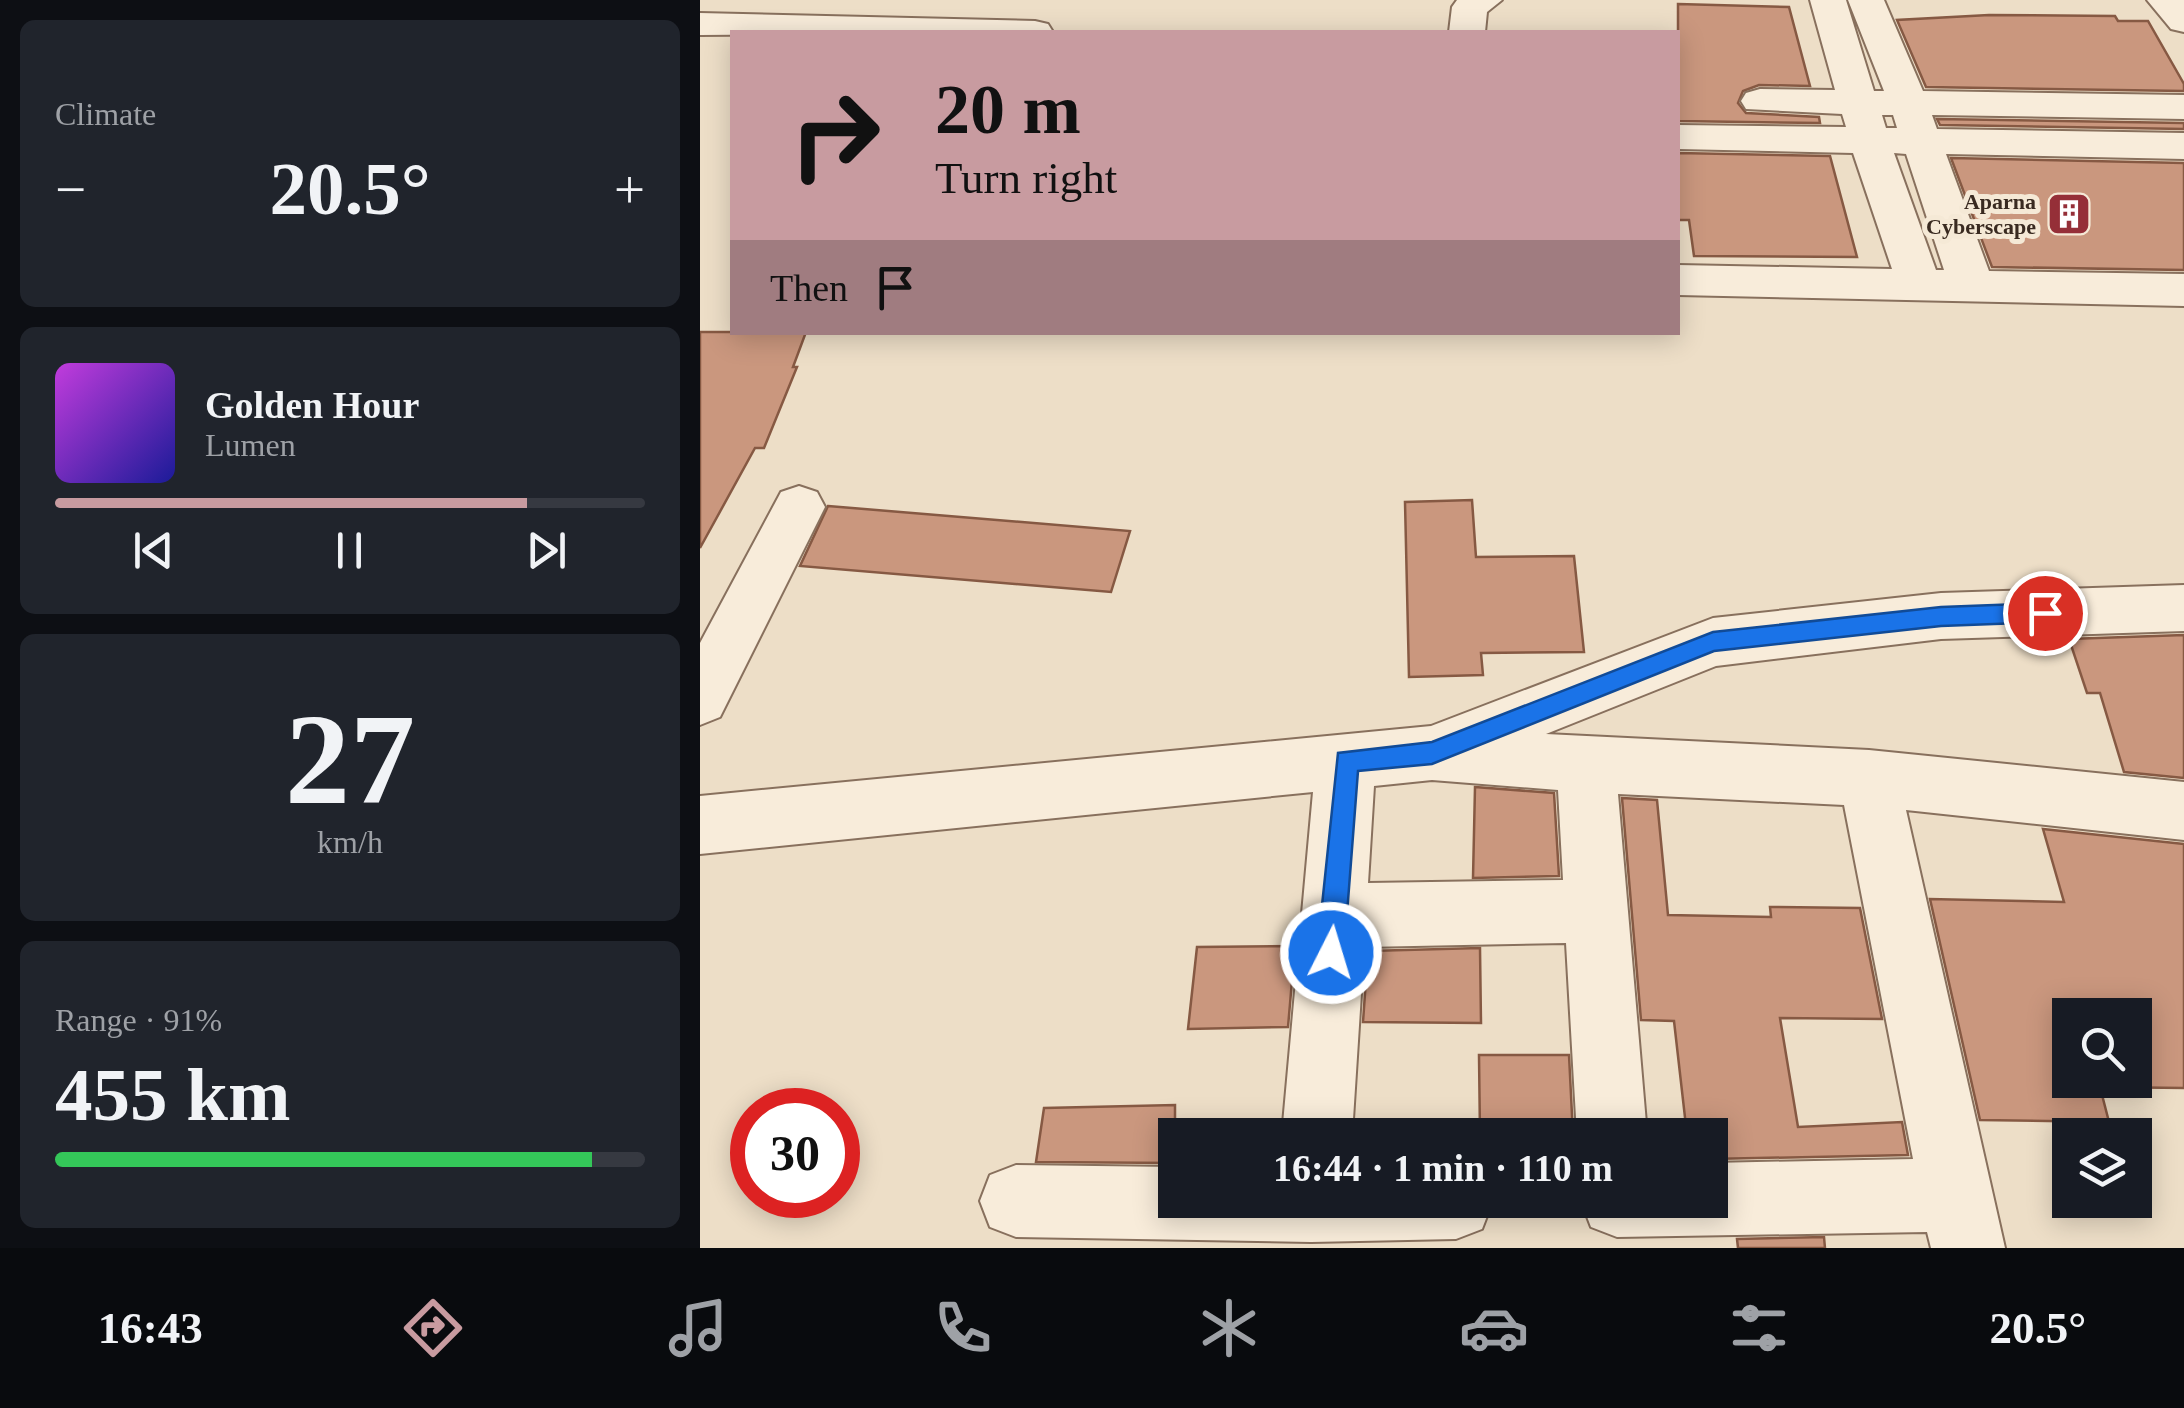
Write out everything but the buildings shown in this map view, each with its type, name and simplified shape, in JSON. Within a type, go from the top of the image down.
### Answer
[{"type":"street","points":[[1467,30],[1470,6],[1484,0]]},
{"type":"street","points":[[1828,0],[1870,142],[1919,284]]},
{"type":"street","points":[[1866,0],[1909,104],[1972,286]]},
{"type":"street","points":[[2164,0],[2173,4],[2184,21]]},
{"type":"street","points":[[700,24],[952,30]]},
{"type":"street","points":[[1701,101],[2184,107]]},
{"type":"street","points":[[1680,137],[2184,146]]},
{"type":"street","points":[[1680,280],[2184,290]]},
{"type":"street","points":[[700,698],[799,507]]},
{"type":"street","points":[[1432,753],[1713,642],[1941,616],[2184,608]]},
{"type":"street","points":[[700,824],[1432,753],[1586,765],[1869,778],[2184,810]]},
{"type":"street","points":[[1317,1118],[1346,760]]},
{"type":"street","points":[[1586,765],[1611,1118]]},
{"type":"street","points":[[1728,1204],[1962,1222],[1869,778]]},
{"type":"street","points":[[1334,916],[1596,911]]},
{"type":"street","points":[[1016,1201],[1158,1209]]},
{"type":"place","name":"Aparna Cyberscape","points":[[2069,214]]},
{"type":"route","points":[[1331,953],[1346,760],[1432,753],[1713,642],[1941,616],[2045,613]]}]
